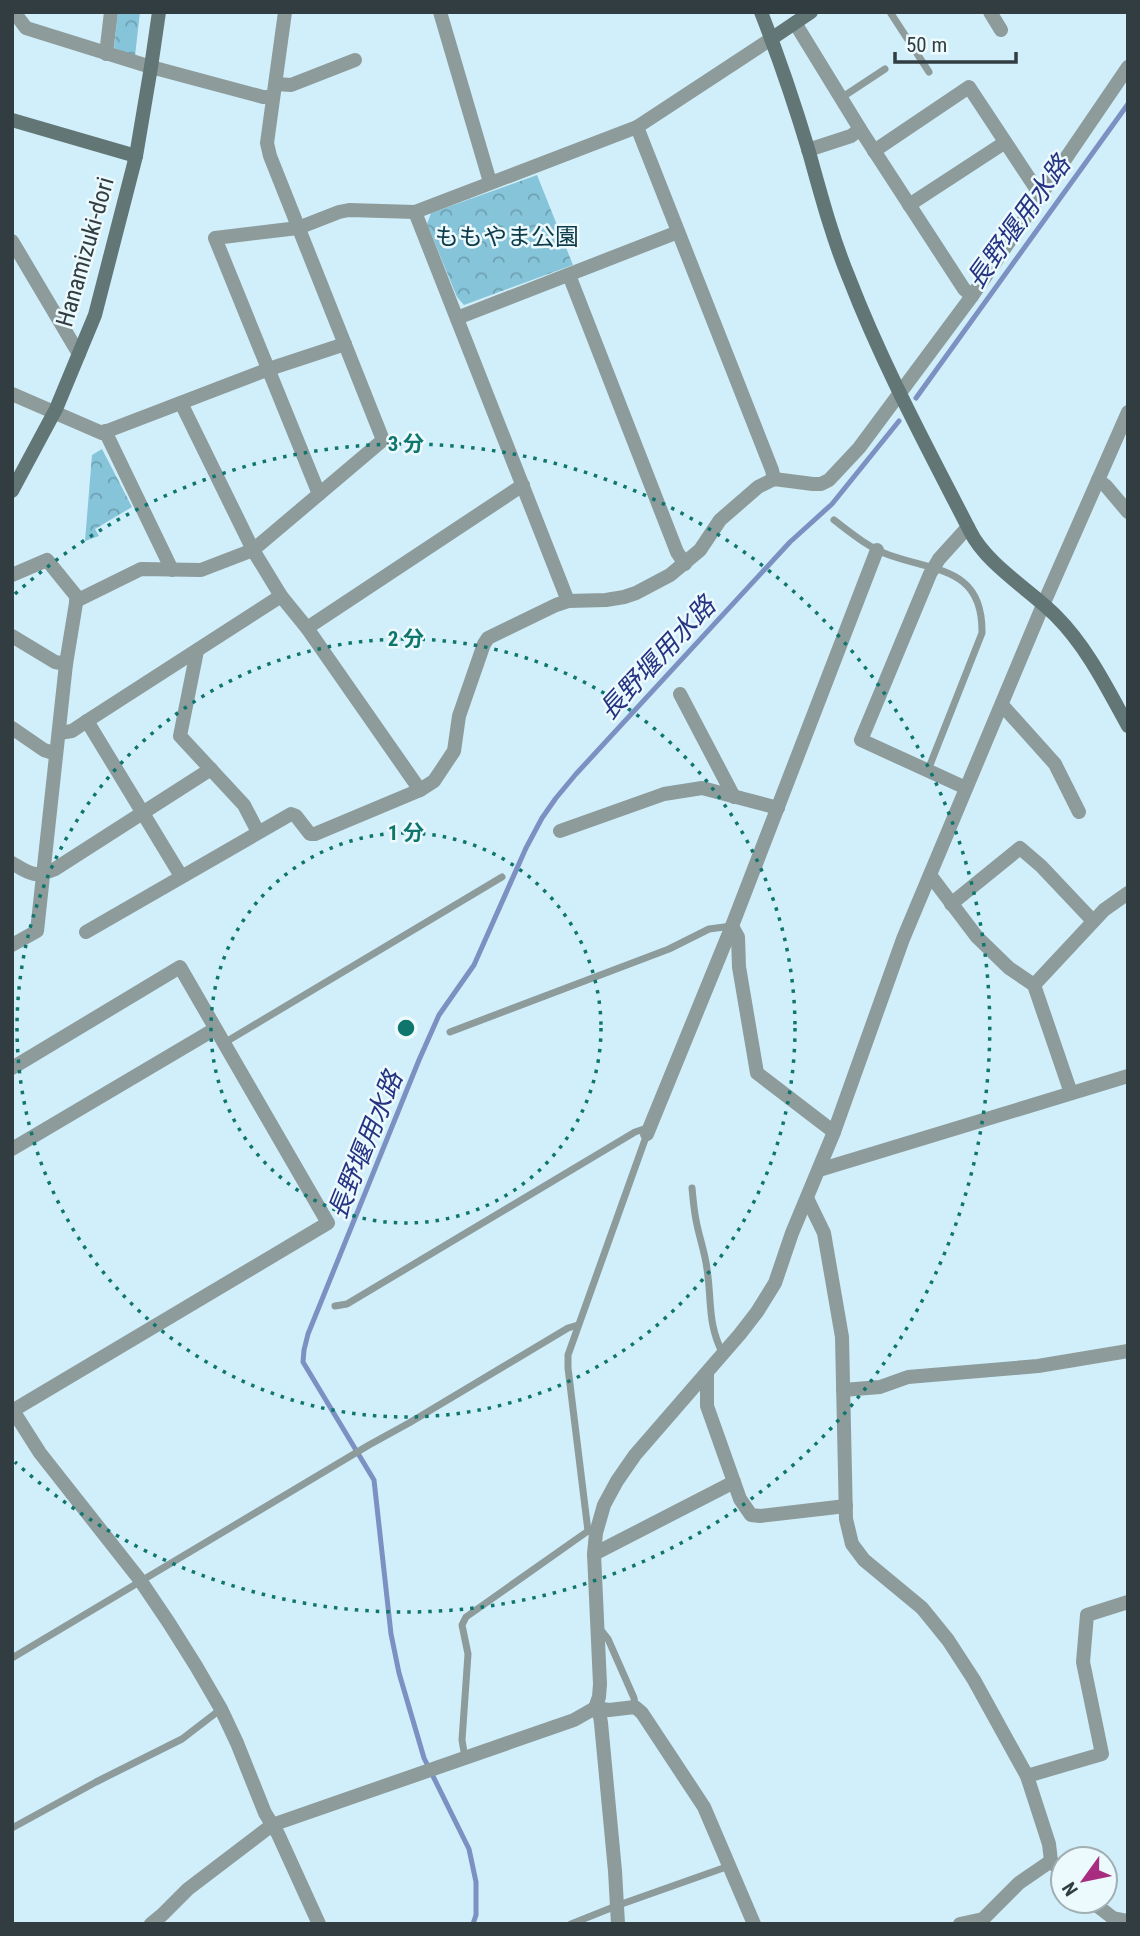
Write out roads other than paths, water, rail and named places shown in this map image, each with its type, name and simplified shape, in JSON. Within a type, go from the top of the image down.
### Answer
[{"type":"street","points":[[14,12],[26,28],[151,67],[263,97],[355,60]]},
{"type":"street","points":[[107,54],[111,12]]},
{"type":"street","name":"Hanamizuki-dori","points":[[12,491],[54,413],[95,315],[136,156],[159,12]]},
{"type":"street","points":[[76,601],[141,569],[201,570],[254,550],[383,440],[270,156],[268,144],[285,12]]},
{"type":"street","points":[[440,12],[490,182]]},
{"type":"street","points":[[761,12],[844,266],[878,350],[935,467],[984,551],[1062,623],[1100,675],[1128,726]]},
{"type":"street","points":[[319,494],[215,238],[298,228],[349,210],[415,212],[637,127],[771,38],[792,18],[811,12]]},
{"type":"street","points":[[990,12],[1001,30]]},
{"type":"street","points":[[792,18],[860,130],[964,289],[972,296]]},
{"type":"street","points":[[86,932],[291,814],[296,816],[310,834],[315,834],[420,790],[434,781],[454,751],[459,715],[488,638],[556,605],[568,601],[606,600],[636,593],[670,575],[700,550],[720,520],[758,487],[774,479],[813,484],[829,480],[859,448],[972,296],[1128,67]]},
{"type":"street","points":[[874,150],[969,87],[1004,143],[1035,187],[1043,193]]},
{"type":"street","points":[[12,120],[136,156]]},
{"type":"street","points":[[637,127],[774,479]]},
{"type":"street","points":[[808,150],[851,136],[860,130]]},
{"type":"street","points":[[909,205],[1004,143]]},
{"type":"street","points":[[415,212],[568,601]]},
{"type":"street","points":[[457,318],[678,232]]},
{"type":"street","points":[[12,242],[79,354]]},
{"type":"street","points":[[569,275],[677,552],[685,564]]},
{"type":"street","points":[[13,396],[102,433],[268,369],[345,344]]},
{"type":"street","points":[[181,402],[254,550],[281,596],[307,628],[420,790]]},
{"type":"street","points":[[595,1708],[600,1684],[592,1532],[617,1481],[635,1455],[707,1375],[757,1312],[775,1283],[792,1233],[820,1170],[903,939],[1128,412]]},
{"type":"street","points":[[105,431],[172,570]]},
{"type":"street","points":[[1098,480],[1128,512]]},
{"type":"street","points":[[307,628],[523,485]]},
{"type":"street","points":[[966,788],[861,740],[934,567],[968,527]]},
{"type":"street","points":[[649,1130],[732,926],[877,550]]},
{"type":"street","points":[[12,575],[47,560],[77,597],[66,664],[37,931],[12,945]]},
{"type":"street","points":[[59,733],[72,731],[281,596]]},
{"type":"street","points":[[12,636],[55,662],[66,664]]},
{"type":"street","points":[[197,651],[180,736],[244,806],[258,832]]},
{"type":"street","points":[[680,694],[734,797]]},
{"type":"street","points":[[1002,705],[1055,764],[1079,812]]},
{"type":"street","points":[[88,721],[181,876]]},
{"type":"street","points":[[12,728],[44,750],[56,754]]},
{"type":"street","points":[[12,863],[30,873],[44,874],[55,869],[211,769]]},
{"type":"street","points":[[560,831],[664,794],[702,788],[778,808]]},
{"type":"street","points":[[951,904],[1020,848],[1041,866],[1093,921]]},
{"type":"street","points":[[930,875],[977,937],[1009,968],[1034,985],[1071,1093]]},
{"type":"street","points":[[1034,985],[1104,909],[1128,893]]},
{"type":"street","points":[[732,926],[738,937],[739,967],[757,1073],[834,1132]]},
{"type":"street","points":[[12,1068],[180,967],[328,1223],[13,1410],[40,1453],[140,1580],[221,1709],[265,1813],[319,1924]]},
{"type":"street","points":[[12,1150],[215,1028]]},
{"type":"street","points":[[820,1170],[1128,1076]]},
{"type":"street","points":[[807,1198],[824,1233],[842,1337],[846,1519],[852,1544],[864,1560],[922,1608],[948,1640],[974,1680],[1027,1776],[1049,1845]]},
{"type":"street","points":[[843,1390],[880,1387],[908,1377],[1038,1366],[1128,1351]]},
{"type":"street","points":[[707,1375],[707,1406],[740,1499],[751,1514],[760,1516],[846,1506]]},
{"type":"street","points":[[594,1554],[734,1482]]},
{"type":"street","points":[[1027,1776],[1102,1754],[1083,1661],[1087,1615],[1128,1602]]},
{"type":"street","points":[[160,1921],[188,1889],[272,1825],[574,1720],[595,1708],[609,1710],[635,1707],[642,1713],[704,1807],[754,1924]]},
{"type":"street","points":[[595,1708],[601,1723],[618,1924]]},
{"type":"street","points":[[960,1924],[984,1921],[1018,1883],[1049,1862]]},
{"type":"street","points":[[1109,1915],[1128,1921]]},
{"type":"lane","points":[[890,12],[929,72]]},
{"type":"lane","points":[[841,98],[885,69]]},
{"type":"lane","points":[[834,520],[877,550],[934,567],[964,582],[979,602],[982,633],[928,771]]},
{"type":"lane","points":[[223,1043],[502,877]]},
{"type":"lane","points":[[450,1032],[669,949],[709,929],[732,926]]},
{"type":"lane","points":[[335,1306],[347,1304],[635,1132],[649,1130],[571,1344],[568,1368],[592,1532],[466,1617],[462,1625],[468,1654],[462,1740],[464,1758]]},
{"type":"lane","points":[[692,1188],[696,1221],[707,1264],[711,1321],[723,1354]]},
{"type":"lane","points":[[12,1658],[351,1455],[568,1328],[578,1325]]},
{"type":"lane","points":[[598,1628],[608,1639],[634,1698],[635,1707]]},
{"type":"lane","points":[[12,1828],[182,1739],[221,1709]]},
{"type":"lane","points":[[571,1924],[729,1866]]},
{"type":"waterway","name":"長野堰用水路","points":[[916,398],[1128,104]]},
{"type":"waterway","name":"長野堰用水路","points":[[473,1924],[476,1915],[476,1882],[469,1849],[424,1758],[399,1673],[391,1634],[374,1480],[303,1362],[308,1334],[439,1015],[474,965],[542,818],[576,774],[790,542],[832,504],[899,421]]},
{"type":"park label","name":"ももやま公園","points":[[507,237]]}]
